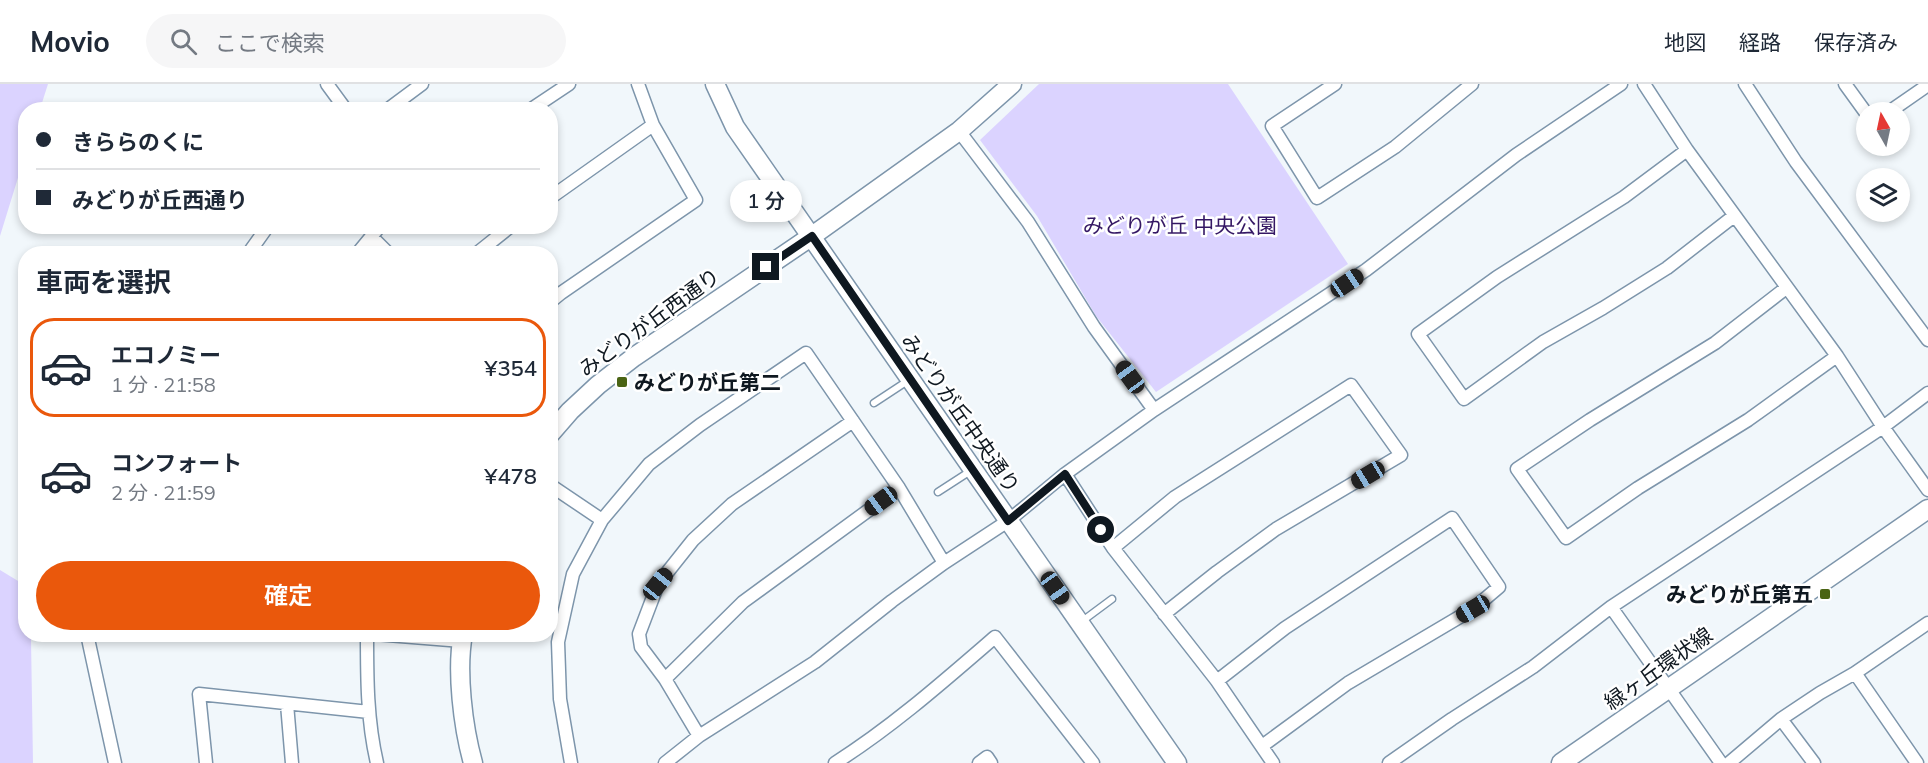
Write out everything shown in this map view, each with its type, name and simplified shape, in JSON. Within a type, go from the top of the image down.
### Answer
[{"type":"street","points":[[327,84],[340,102]]},
{"type":"street","points":[[398,102],[422,84]]},
{"type":"street","points":[[542,102],[568,84]]},
{"type":"street","points":[[558,296],[696,200],[652,125],[638,84]]},
{"type":"street","name":"みどりが丘中央通り","points":[[715,84],[735,128],[1177,763]]},
{"type":"street","name":"みどりが丘西通り","points":[[558,425],[598,385],[634,357],[812,236],[959,131],[1012,84]]},
{"type":"street","points":[[1335,84],[1272,126],[1317,198],[1395,147],[1472,84]]},
{"type":"street","points":[[665,763],[699,736],[815,662],[944,563],[1008,521],[1065,474],[1154,410],[1366,270],[1516,155],[1621,84]]},
{"type":"street","points":[[1644,84],[1687,150],[1836,356],[1928,490]]},
{"type":"street","points":[[1745,84],[1796,162],[1928,340]]},
{"type":"street","points":[[1845,84],[1858,102]]},
{"type":"street","points":[[1903,102],[1928,85]]},
{"type":"street","points":[[558,192],[652,125]]},
{"type":"street","points":[[959,131],[1028,222],[1094,327],[1154,410]]},
{"type":"street","points":[[1687,150],[1624,197],[1497,277],[1418,334],[1464,399],[1543,342],[1667,268],[1734,216]]},
{"type":"street","points":[[486,246],[501,234]]},
{"type":"street","points":[[363,246],[370,236],[381,246]]},
{"type":"street","points":[[1786,288],[1715,343],[1590,420],[1517,469],[1566,538],[1638,488],[1748,420],[1836,356]]},
{"type":"street","points":[[571,763],[560,699],[558,642],[573,574],[602,520],[649,464],[700,425],[806,353],[899,488],[944,563]]},
{"type":"street","points":[[1113,548],[1175,497],[1351,385],[1401,455],[1276,529],[1164,614]]},
{"type":"street","points":[[1389,763],[1533,667],[1611,607],[1883,427],[1928,393]]},
{"type":"street","points":[[699,736],[665,679],[641,647],[639,634],[658,584],[693,540],[732,504],[853,421]]},
{"type":"street","points":[[1065,474],[1113,548],[1217,681],[1273,763]]},
{"type":"street","points":[[665,679],[743,602],[899,488]]},
{"type":"street","points":[[558,490],[602,520]]},
{"type":"street","name":"緑ヶ丘環状線","points":[[1561,763],[1928,509]]},
{"type":"street","points":[[1217,681],[1285,628],[1452,519],[1466,538],[1499,586],[1473,609],[1348,683],[1262,746]]},
{"type":"street","points":[[1611,607],[1721,763]]},
{"type":"street","points":[[1729,763],[1781,719],[1926,628]]},
{"type":"street","points":[[835,763],[938,687],[995,637],[1093,763]]},
{"type":"street","points":[[89,642],[115,763]]},
{"type":"street","points":[[367,642],[369,712],[377,763]]},
{"type":"street","points":[[462,642],[461,689],[467,742],[473,763]]},
{"type":"street","points":[[1855,673],[1917,763]]},
{"type":"street","points":[[206,763],[200,694],[369,712]]},
{"type":"street","points":[[287,704],[292,763]]},
{"type":"street","points":[[1781,719],[1814,763]]},
{"type":"street","points":[[978,763],[987,757],[991,763]]},
{"type":"lane","points":[[874,403],[910,379]]},
{"type":"lane","points":[[938,492],[973,470]]},
{"type":"lane","points":[[1079,623],[1112,599]]},
{"type":"green space","points":[[0,84],[48,84],[42,102],[18,102],[18,178],[0,236]]},
{"type":"green space","name":"みどりが丘 中央公園","points":[[1039,84],[1228,84],[1348,264],[1156,392],[1096,316],[1037,216],[980,140]]},
{"type":"green space","points":[[0,570],[18,581],[18,642],[31,642],[33,763],[0,763]]},
{"type":"place","name":"みどりが丘第二","points":[[622,382]]},
{"type":"place","name":"みどりが丘第五","points":[[1825,594]]},
{"type":"route","points":[[766,267],[812,236],[1008,521],[1065,474],[1101,530]]}]
